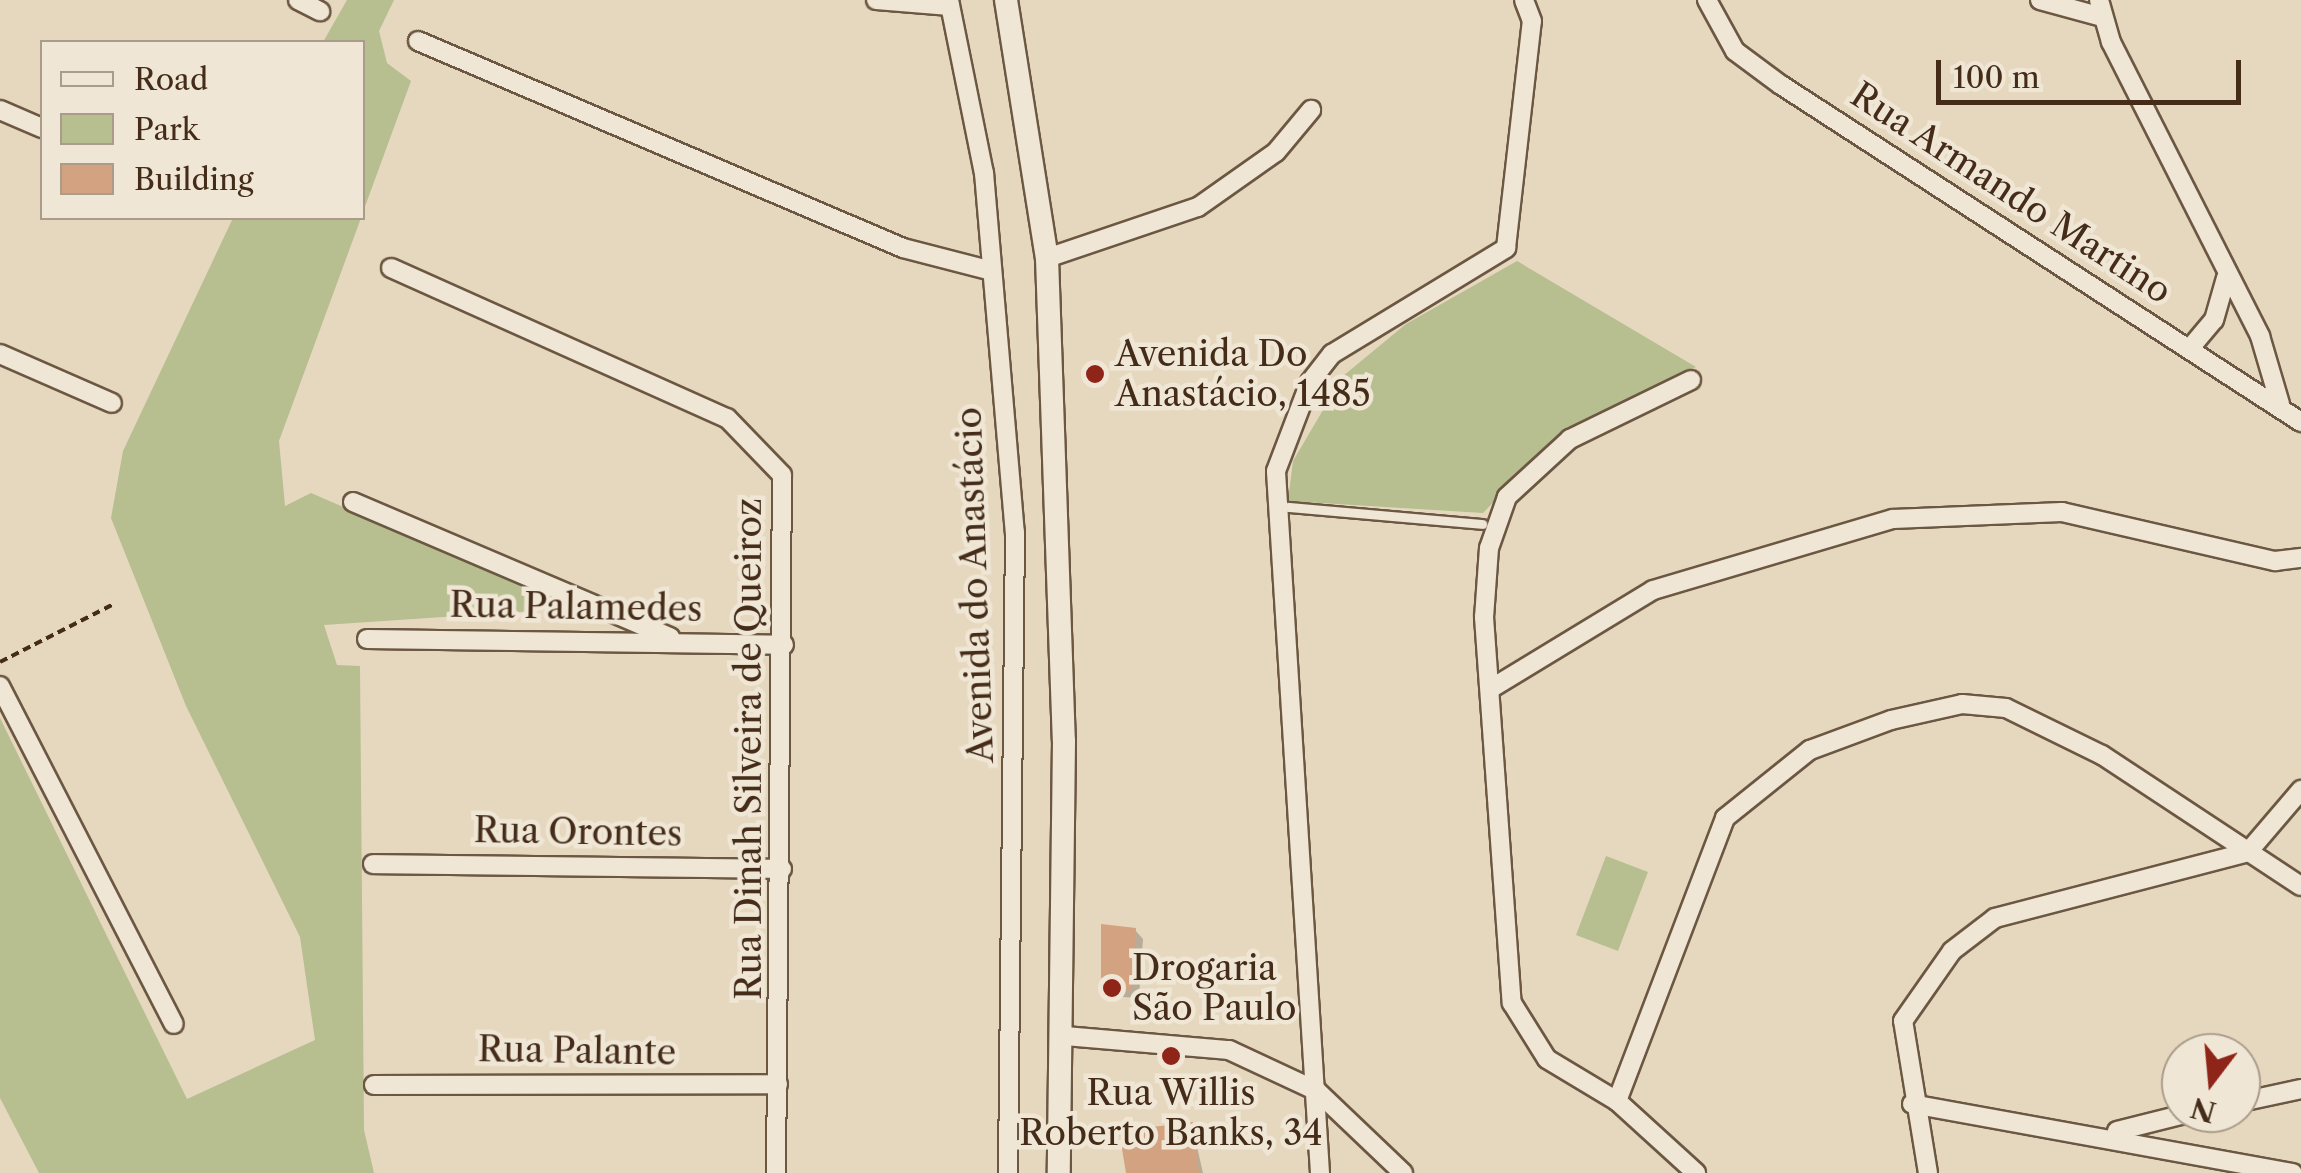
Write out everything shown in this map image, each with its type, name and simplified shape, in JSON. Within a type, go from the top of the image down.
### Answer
[{"type":"main road","points":[[1006,0],[1047,258],[1065,1036],[1060,1173]]},
{"type":"street","points":[[298,0],[320,11]]},
{"type":"street","points":[[876,0],[950,3]]},
{"type":"street","name":"Rua Armando Martino","points":[[1707,0],[1734,51],[1781,85],[2280,404],[2301,422]]},
{"type":"street","points":[[2040,0],[2099,8],[2226,278],[2260,336],[2280,404]]},
{"type":"street","points":[[1320,1173],[1276,471],[1310,382],[1332,354],[1506,248],[1526,2]]},
{"type":"street","name":"Avenida do Anastácio","points":[[950,3],[992,271],[1015,532],[1008,1173]]},
{"type":"street","points":[[418,41],[903,248],[992,271]]},
{"type":"street","points":[[0,110],[40,127]]},
{"type":"street","points":[[1047,258],[1198,207],[1276,152],[1311,110]]},
{"type":"street","name":"Rua Dinah Silveira de Queiroz","points":[[391,268],[745,429],[782,475],[784,645],[776,1173]]},
{"type":"street","points":[[2191,347],[2214,320],[2226,278]]},
{"type":"street","points":[[0,354],[112,403]]},
{"type":"street","points":[[1691,380],[1570,438],[1508,497],[1484,578],[1512,1003],[1548,1059],[1617,1101],[1696,1173]]},
{"type":"street","points":[[353,502],[676,639]]},
{"type":"street","points":[[1492,688],[1653,590],[1894,519],[2062,512],[2275,561],[2301,558]]},
{"type":"street","name":"Rua Palamedes","points":[[367,639],[676,639],[784,645]]},
{"type":"street","points":[[0,686],[174,1024]]},
{"type":"street","points":[[1617,1101],[1725,818],[1773,772],[1846,735],[1962,704],[2006,708],[2102,755],[2301,886]]},
{"type":"street","points":[[1928,1173],[1912,1104],[1903,1021],[1952,951],[1995,918],[2248,852],[2301,790]]},
{"type":"street","name":"Rua Orontes","points":[[373,864],[782,868]]},
{"type":"street","points":[[1065,1036],[1230,1050],[1317,1091],[1403,1173]]},
{"type":"street","name":"Rua Palante","points":[[374,1085],[778,1084]]},
{"type":"street","points":[[2261,1097],[2301,1088]]},
{"type":"street","points":[[1912,1104],[2103,1135],[2293,1173]]},
{"type":"street","points":[[2103,1135],[2161,1120]]},
{"type":"lane","points":[[1288,507],[1482,524]]},
{"type":"path","points":[[0,662],[114,604]]},
{"type":"green space","points":[[347,0],[394,0],[379,31],[387,63],[411,81],[365,207],[365,40],[324,40]]},
{"type":"green space","points":[[232,220],[360,220],[279,441],[285,506],[311,493],[533,589],[537,600],[533,611],[324,625],[337,665],[360,666],[364,1130],[374,1173],[39,1173],[0,1098],[0,718],[187,1099],[315,1040],[300,937],[186,706],[111,518],[123,451]]},
{"type":"green space","points":[[1517,261],[1696,367],[1552,441],[1483,513],[1288,501],[1293,461],[1343,376],[1406,324]]},
{"type":"green space","points":[[1606,856],[1648,872],[1618,951],[1576,935]]},
{"type":"building","points":[[1101,924],[1136,928],[1131,991],[1101,978]]},
{"type":"building","points":[[1193,1122],[1199,1173],[1126,1173],[1119,1131]]},
{"type":"place","name":"Avenida Do Anastácio, 1485","points":[[1095,374]]},
{"type":"place","name":"Drogaria São Paulo","points":[[1112,988]]},
{"type":"place","name":"Rua Willis Roberto Banks, 34","points":[[1171,1056]]}]
